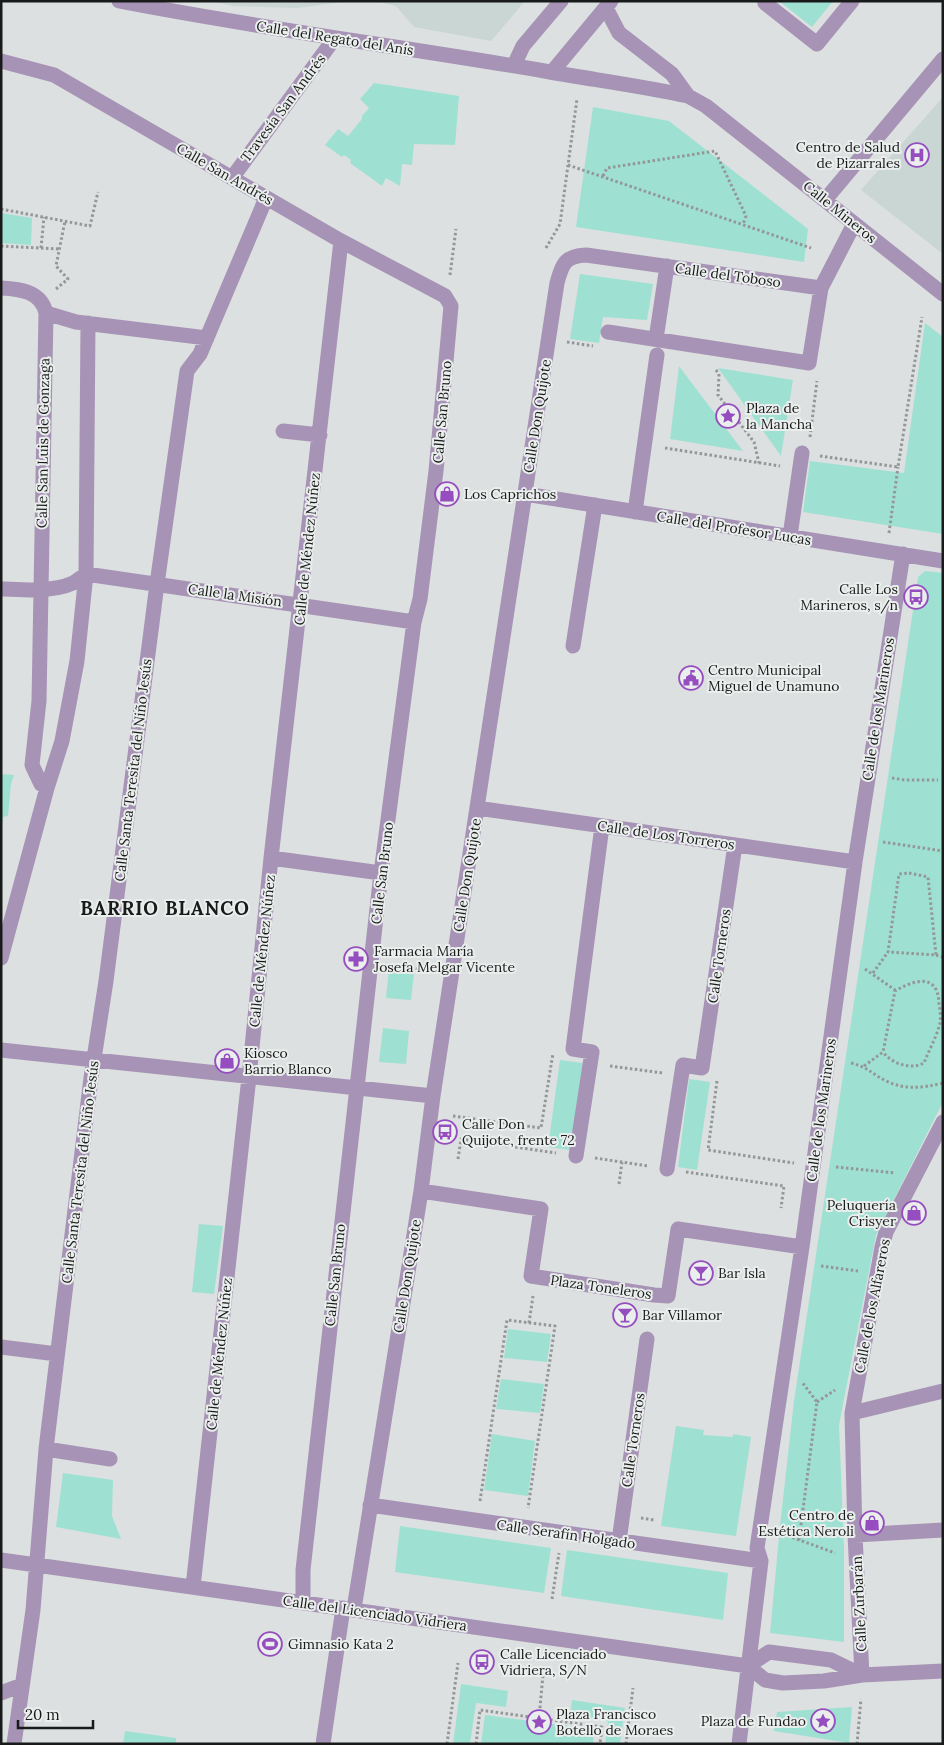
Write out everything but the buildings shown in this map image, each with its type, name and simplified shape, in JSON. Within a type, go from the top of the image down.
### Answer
[{"type":"street","name":"Calle del Regato del Anís","points":[[119,1],[334,39],[552,72]]},
{"type":"street","points":[[514,65],[523,46],[561,1]]},
{"type":"street","points":[[766,1],[765,3],[817,44],[852,1]]},
{"type":"street","points":[[552,72],[608,5]]},
{"type":"street","name":"Calle Mineros","points":[[608,5],[619,33],[672,74],[688,96]]},
{"type":"street","name":"Travesía San Andrés","points":[[232,178],[334,39]]},
{"type":"street","points":[[825,200],[943,59]]},
{"type":"street","name":"Calle San Andrés","points":[[1,61],[54,75],[341,241],[445,296]]},
{"type":"street","name":"Calle Mineros","points":[[552,72],[688,96],[706,106],[943,294]]},
{"type":"street","name":"Calle Santa Teresita del Niño Jesús","points":[[14,1744],[33,1610],[46,1448],[94,1059],[187,371],[200,354],[266,198]]},
{"type":"street","points":[[608,332],[809,363],[821,288],[854,224]]},
{"type":"street","name":"Calle de Méndez Núñez","points":[[193,1587],[341,241]]},
{"type":"street","name":"Calle del Toboso","points":[[565,261],[576,256],[586,255],[821,288]]},
{"type":"street","name":"Calle Don Quijote","points":[[323,1744],[348,1608],[370,1506],[421,1191],[433,1096],[557,283],[565,261]]},
{"type":"street","points":[[656,339],[667,266]]},
{"type":"street","name":"Calle San Luis de Gonzaga","points":[[1,288],[20,289],[39,298],[46,313],[39,701],[32,765],[41,784],[46,788]]},
{"type":"street","name":"Calle San Bruno","points":[[303,1602],[303,1570],[381,873],[436,472],[451,314],[451,306],[445,296]]},
{"type":"street","points":[[46,313],[76,322],[207,338]]},
{"type":"street","points":[[1,958],[46,788],[62,742],[74,683],[86,574],[88,323]]},
{"type":"street","points":[[635,512],[657,355]]},
{"type":"street","points":[[283,431],[320,435]]},
{"type":"street","points":[[790,536],[800,469],[805,454]]},
{"type":"street","name":"Calle del Profesor Lucas","points":[[525,494],[943,561]]},
{"type":"street","points":[[573,646],[595,505]]},
{"type":"street","name":"Calle de los Marineros","points":[[739,1744],[761,1561],[757,1548],[802,1247],[855,862],[902,554]]},
{"type":"street","points":[[1,589],[41,590],[72,584],[86,574]]},
{"type":"street","name":"Calle la Misión","points":[[86,574],[414,622]]},
{"type":"street","name":"Calle de Los Torreros","points":[[477,808],[855,862]]},
{"type":"street","points":[[576,1156],[592,1052],[573,1049],[602,826]]},
{"type":"street","name":"Calle Torneros","points":[[702,1068],[735,845]]},
{"type":"street","points":[[272,858],[381,873]]},
{"type":"street","points":[[1,1050],[433,1096]]},
{"type":"street","points":[[667,1169],[683,1065],[702,1068]]},
{"type":"street","name":"Calle de los Alfareros","points":[[852,1413],[886,1232],[943,1122]]},
{"type":"street","name":"Plaza Toneleros","points":[[421,1191],[541,1209],[531,1276],[635,1292],[668,1296],[678,1229],[802,1247]]},
{"type":"street","name":"Calle Torneros","points":[[619,1541],[648,1339]]},
{"type":"street","points":[[1,1346],[57,1354]]},
{"type":"street","points":[[852,1413],[943,1392]]},
{"type":"street","name":"Calle Zurbarán","points":[[852,1413],[855,1535],[862,1675]]},
{"type":"street","points":[[46,1448],[110,1459]]},
{"type":"street","name":"Calle Serafín Holgado","points":[[370,1506],[761,1561]]},
{"type":"street","points":[[855,1535],[943,1530]]},
{"type":"street","name":"Calle del Licenciado Vidriera","points":[[1,1560],[748,1666]]},
{"type":"street","points":[[862,1675],[830,1660],[769,1652],[748,1666],[764,1680],[783,1683],[824,1681],[862,1675],[943,1671]]},
{"type":"street","points":[[1,1693],[22,1685]]},
{"type":"path","points":[[546,248],[560,224],[577,99]]},
{"type":"path","points":[[603,176],[608,168],[715,151],[746,216],[743,224]]},
{"type":"path","points":[[568,165],[811,248]]},
{"type":"path","points":[[1,209],[90,226],[98,192]]},
{"type":"path","points":[[40,248],[44,216]]},
{"type":"path","points":[[54,290],[68,279],[56,266],[65,221]]},
{"type":"path","points":[[450,280],[456,229]]},
{"type":"path","points":[[1,246],[59,249]]},
{"type":"path","points":[[890,526],[922,316]]},
{"type":"path","points":[[570,342],[596,346]]},
{"type":"path","points":[[715,369],[719,374],[718,395],[754,442],[759,463]]},
{"type":"path","points":[[817,380],[805,454],[898,467]]},
{"type":"path","points":[[645,444],[800,469]]},
{"type":"path","points":[[892,778],[938,780]]},
{"type":"path","points":[[883,842],[943,851]]},
{"type":"path","points":[[873,973],[888,952],[899,874],[908,873],[928,877],[936,955]]},
{"type":"path","points":[[888,952],[943,957]]},
{"type":"path","points":[[390,965],[429,971]]},
{"type":"path","points":[[865,969],[895,990]]},
{"type":"path","points":[[883,1052],[888,1058],[908,1066],[919,1066],[924,1063],[940,1022],[937,991],[932,985],[921,980],[908,983],[895,990]]},
{"type":"path","points":[[937,991],[943,988]]},
{"type":"path","points":[[864,1066],[883,1052],[895,990]]},
{"type":"path","points":[[453,1116],[541,1128],[554,1047],[573,1049]]},
{"type":"path","points":[[589,1063],[681,1076]]},
{"type":"path","points":[[852,1063],[864,1066],[886,1081],[907,1088],[922,1088],[943,1083]]},
{"type":"path","points":[[702,1068],[718,1070],[708,1150],[795,1163]]},
{"type":"path","points":[[458,1159],[461,1139],[576,1156]]},
{"type":"path","points":[[608,1160],[635,1164]]},
{"type":"path","points":[[619,1184],[622,1162]]},
{"type":"path","points":[[836,1167],[901,1173]]},
{"type":"path","points":[[667,1169],[784,1186],[781,1208]]},
{"type":"path","points":[[821,1266],[864,1272]]},
{"type":"path","points":[[529,1323],[533,1302]]},
{"type":"path","points":[[480,1504],[507,1320],[555,1326],[528,1511]]},
{"type":"path","points":[[799,1540],[817,1402],[802,1382]]},
{"type":"path","points":[[817,1402],[838,1387]]},
{"type":"path","points":[[783,1534],[840,1555]]},
{"type":"path","points":[[552,1599],[560,1550]]},
{"type":"path","points":[[447,1744],[458,1663]]},
{"type":"path","points":[[539,1718],[543,1676]]},
{"type":"path","points":[[626,1744],[634,1688]]},
{"type":"path","points":[[857,1744],[861,1699]]},
{"type":"path","points":[[476,1744],[480,1710],[602,1726],[600,1744]]},
{"type":"shaded area","points":[[210,1],[350,1],[297,8],[233,6]]},
{"type":"shaded area","points":[[375,1],[525,1],[491,41],[414,27],[396,6]]},
{"type":"shaded area","name":"Centro de Salud de Pizarrales","points":[[943,97],[943,254],[861,190]]},
{"type":"green space","points":[[779,1],[833,1],[812,27]]},
{"type":"green space","points":[[374,83],[459,96],[455,145],[414,144],[412,165],[402,164],[400,186],[386,178],[382,186],[350,163],[351,160],[344,155],[342,157],[325,145],[338,129],[348,136],[362,119],[362,116],[369,108],[360,99]]},
{"type":"green space","points":[[593,107],[669,121],[808,229],[804,262],[576,227]]},
{"type":"green space","points":[[1,213],[32,218],[31,245],[1,243]]},
{"type":"green space","points":[[580,274],[653,284],[647,320],[603,317],[599,343],[570,339]]},
{"type":"green space","points":[[925,323],[943,337],[943,534],[803,512],[810,461],[904,473]]},
{"type":"green space","points":[[679,366],[743,451],[670,439]]},
{"type":"green space","points":[[718,368],[793,380],[781,456]]},
{"type":"green space","points":[[925,571],[943,573],[943,756],[941,761],[943,776],[943,1102],[876,1235],[839,1425],[844,1548],[844,1642],[770,1633],[794,1401],[918,577]]},
{"type":"green space","points":[[1,774],[14,775],[11,784],[8,816],[3,817],[3,822],[1,822]]},
{"type":"green space","points":[[389,969],[414,973],[411,1000],[386,998]]},
{"type":"green space","points":[[383,1028],[409,1031],[406,1064],[379,1062]]},
{"type":"green space","points":[[560,1060],[583,1063],[570,1150],[548,1147]]},
{"type":"green space","points":[[689,1079],[710,1082],[697,1170],[678,1167]]},
{"type":"green space","points":[[199,1224],[223,1226],[214,1294],[192,1292]]},
{"type":"green space","points":[[508,1329],[551,1334],[547,1362],[504,1358]]},
{"type":"green space","points":[[501,1379],[544,1384],[540,1413],[496,1409]]},
{"type":"green space","points":[[676,1426],[704,1430],[703,1435],[733,1437],[733,1434],[751,1437],[736,1536],[661,1526]]},
{"type":"green space","points":[[492,1434],[535,1441],[528,1496],[484,1490]]},
{"type":"green space","points":[[63,1473],[113,1480],[112,1516],[121,1539],[56,1527]]},
{"type":"green space","points":[[400,1526],[551,1548],[544,1593],[395,1572]]},
{"type":"green space","points":[[567,1550],[728,1573],[723,1620],[561,1596]]},
{"type":"green space","points":[[461,1684],[508,1691],[506,1707],[476,1703],[470,1744],[453,1744]]},
{"type":"green space","points":[[572,1700],[625,1708],[620,1744],[605,1744],[608,1721],[570,1715]]},
{"type":"green space","name":"Plaza de Fundao","points":[[852,1707],[849,1743],[774,1731],[777,1712]]},
{"type":"green space","points":[[485,1715],[594,1729],[593,1744],[481,1744]]},
{"type":"green space","points":[[125,1731],[176,1738],[176,1744],[123,1744]]},
{"type":"place","name":"Centro de Salud de Pizarrales","points":[[917,155]]},
{"type":"place","name":"Plaza de la Mancha","points":[[728,416]]},
{"type":"place","name":"Los Caprichos","points":[[447,494]]},
{"type":"place","name":"Calle Los Marineros, s/n","points":[[916,597]]},
{"type":"place","name":"Centro Municipal Miguel de Unamuno","points":[[691,678]]},
{"type":"place","name":"Farmacia María Josefa Melgar Vicente","points":[[356,959]]},
{"type":"place","name":"Kiosco Barrio Blanco","points":[[227,1061]]},
{"type":"place","name":"Calle Don Quijote, frente 72","points":[[445,1132]]},
{"type":"place","name":"Peluquería Crisyer","points":[[914,1213]]},
{"type":"place","name":"Bar Isla","points":[[701,1273]]},
{"type":"place","name":"Bar Villamor","points":[[625,1315]]},
{"type":"place","name":"Centro de Estética Neroli","points":[[872,1523]]},
{"type":"place","name":"Gimnasio Kata 2","points":[[270,1644]]},
{"type":"place","name":"Calle Licenciado Vidriera, S/N","points":[[482,1662]]},
{"type":"place","name":"Plaza de Fundao","points":[[823,1721]]},
{"type":"place","name":"Plaza Francisco Botello de Moraes","points":[[539,1722]]},
{"type":"district","name":"BARRIO BLANCO","points":[[165,908]]}]
